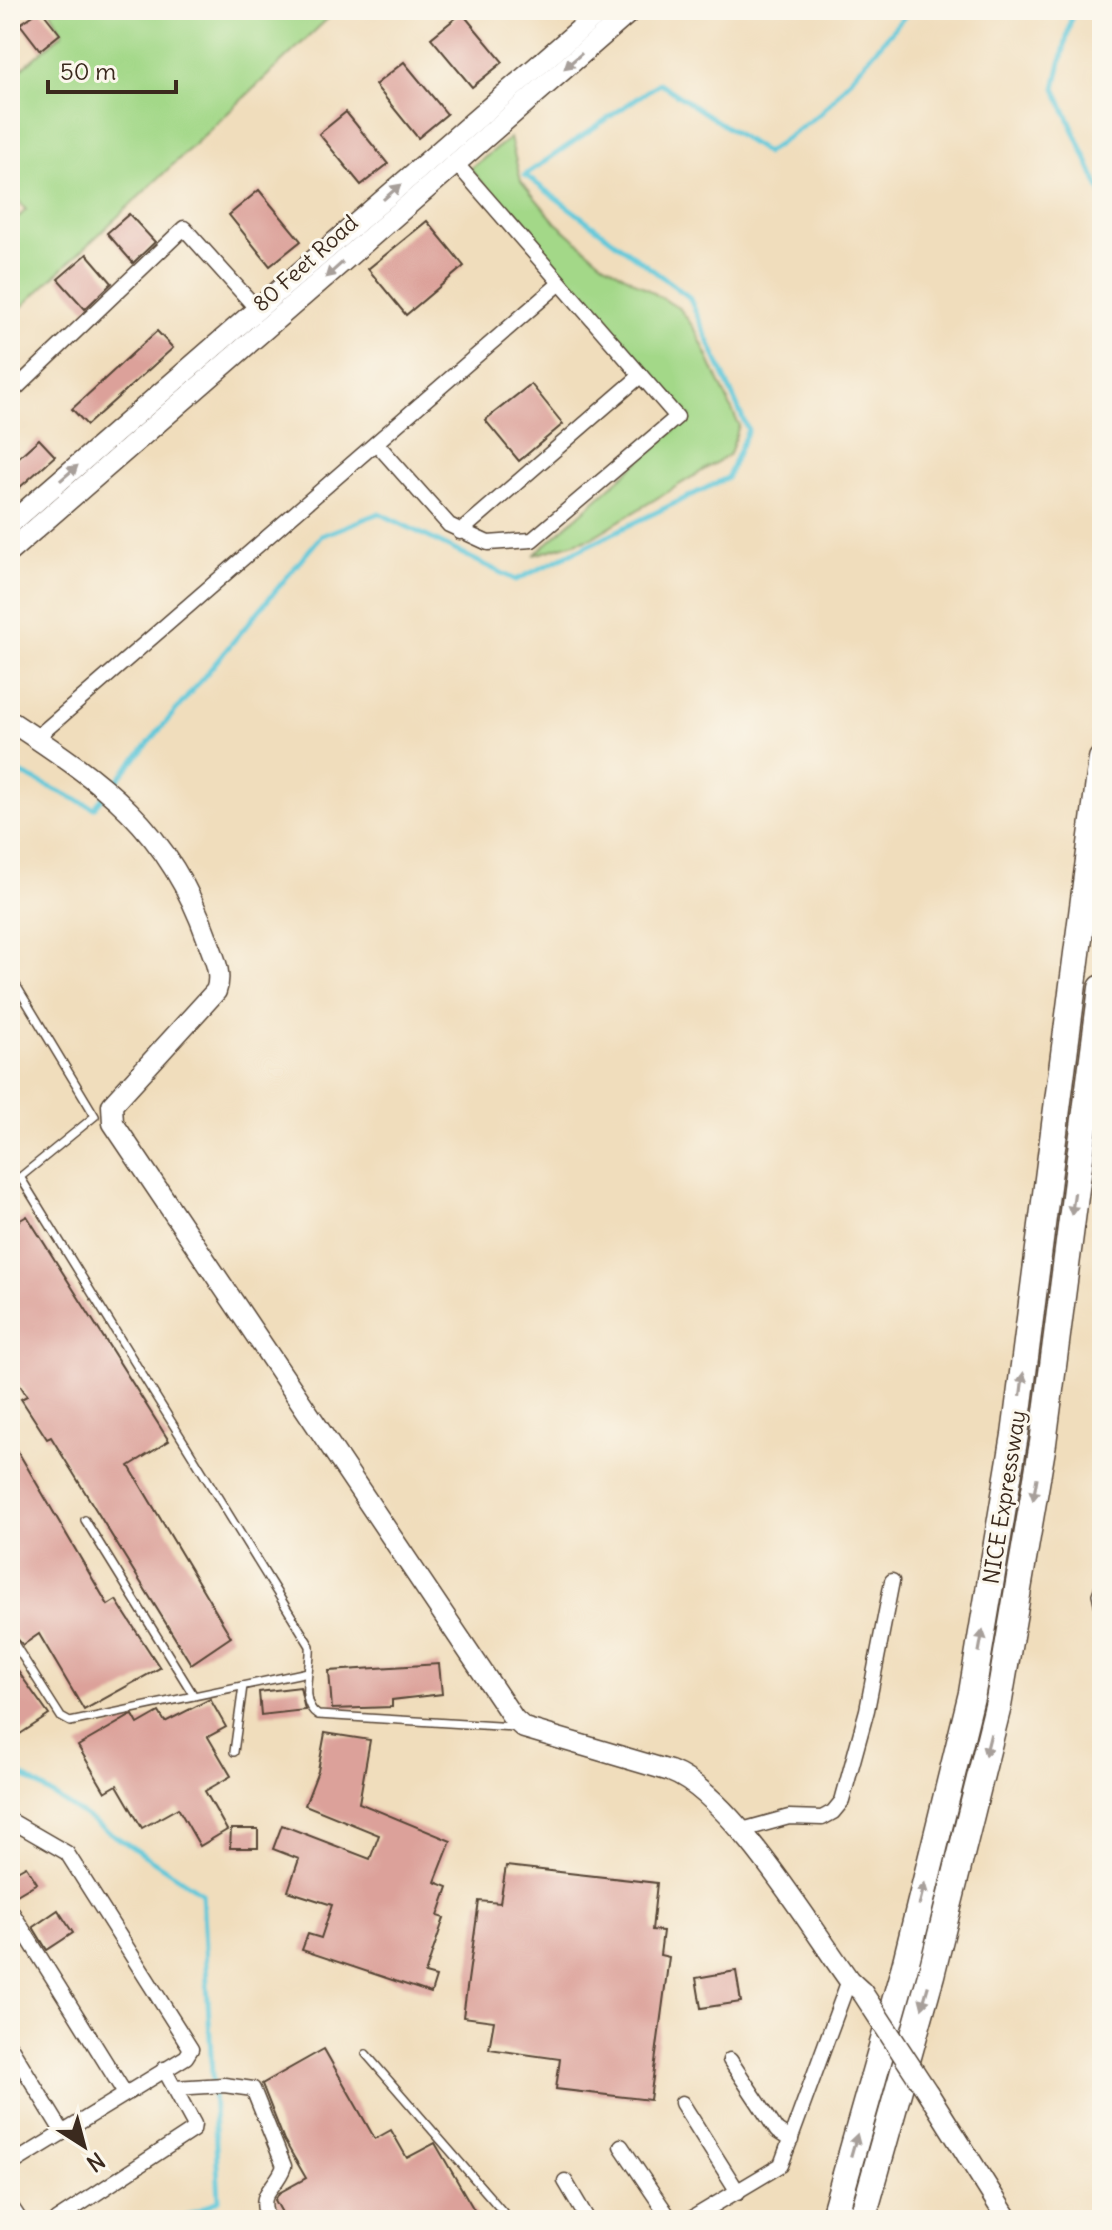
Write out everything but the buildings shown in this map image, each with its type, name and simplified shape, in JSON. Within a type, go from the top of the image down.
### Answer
[{"type":"highway","name":"NICE Expressway","points":[[833,2220],[905,1966],[972,1693],[1015,1435],[1102,759]]},
{"type":"highway","name":"NICE Expressway","points":[[862,2220],[931,1975],[998,1706],[1043,1443],[1102,988]]},
{"type":"street","name":"80 Feet Road","points":[[10,524],[602,10]]},
{"type":"street","name":"80 Feet Road","points":[[10,551],[632,10]]},
{"type":"street","points":[[377,444],[460,532],[488,543],[532,540],[677,417],[455,162]]},
{"type":"street","points":[[10,394],[184,228],[257,309]]},
{"type":"street","points":[[36,738],[559,284]]},
{"type":"street","points":[[460,532],[639,377]]},
{"type":"street","points":[[10,721],[116,798],[152,833],[191,896],[219,978],[216,991],[112,1105],[113,1123],[509,1713],[524,1728],[681,1775],[742,1830],[856,1986],[1008,2220]]},
{"type":"street","points":[[742,1830],[789,1817],[822,1818],[833,1812],[842,1801],[867,1710],[892,1581]]},
{"type":"street","points":[[10,1820],[67,1853],[189,2040],[190,2052],[10,2165]]},
{"type":"street","points":[[10,1909],[124,2092]]},
{"type":"street","points":[[689,2220],[777,2170],[856,1986]]},
{"type":"street","points":[[10,2046],[62,2131]]},
{"type":"street","points":[[730,2060],[777,2131],[791,2140]]},
{"type":"street","points":[[56,2220],[193,2130],[194,2124],[164,2069]]},
{"type":"street","points":[[174,2088],[224,2085],[253,2089],[284,2166],[280,2179],[268,2188],[263,2207],[268,2220]]},
{"type":"street","points":[[682,2103],[738,2192]]},
{"type":"street","points":[[621,2146],[671,2220]]},
{"type":"street","points":[[565,2181],[588,2220]]},
{"type":"street","points":[[10,2205],[20,2220]]},
{"type":"lane","points":[[10,975],[95,1116],[14,1177],[310,1646],[307,1703],[318,1715],[524,1728]]},
{"type":"lane","points":[[85,1520],[194,1696]]},
{"type":"lane","points":[[1102,1579],[1096,1605],[1102,1621]]},
{"type":"lane","points":[[10,1637],[67,1721],[308,1672]]},
{"type":"lane","points":[[234,1752],[243,1686]]},
{"type":"lane","points":[[366,2054],[510,2220]]},
{"type":"green space","points":[[50,10],[337,10],[10,318],[10,225],[26,210],[10,191],[10,79],[63,33]]},
{"type":"green space","points":[[510,138],[521,181],[556,223],[602,262],[680,309],[696,331],[739,425],[730,454],[591,538],[534,555],[690,416],[470,169]]},
{"type":"waterway","points":[[112,787],[321,536],[379,513],[516,580],[727,478],[748,430],[689,297],[525,175],[659,83],[766,153],[821,113],[910,10]]},
{"type":"waterway","points":[[1073,10],[1055,88],[1102,194]]},
{"type":"waterway","points":[[10,768],[94,808],[105,795]]},
{"type":"waterway","points":[[10,1767],[202,1893],[219,2200],[179,2220]]}]
